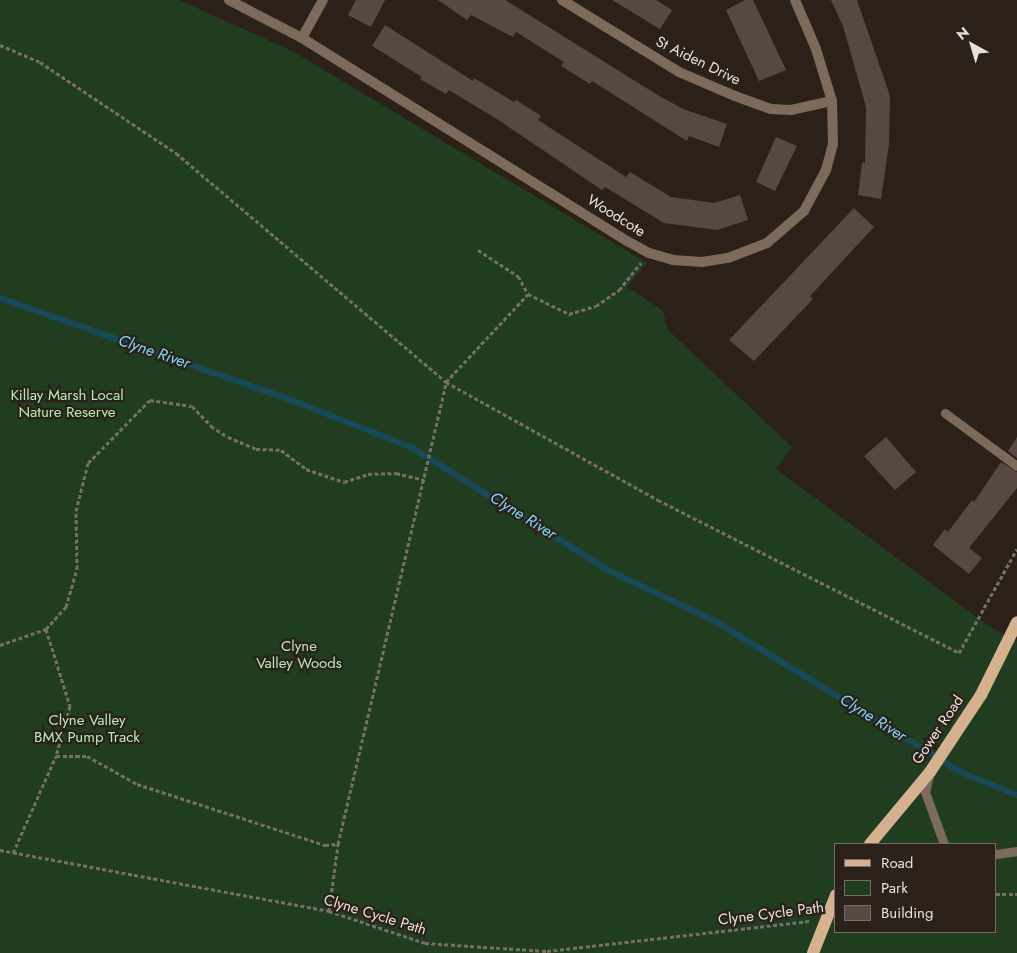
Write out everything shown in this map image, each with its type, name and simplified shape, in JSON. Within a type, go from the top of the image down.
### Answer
[{"type":"main road","name":"Gower Road","points":[[871,843],[930,772],[981,695],[1017,622]]},
{"type":"main road","points":[[813,953],[834,900]]},
{"type":"street","name":"Woodcote","points":[[229,0],[302,38],[648,253],[673,260],[728,258],[767,243],[787,228],[804,211],[826,170],[833,144],[832,101],[816,49],[795,0]]},
{"type":"street","points":[[302,38],[323,0]]},
{"type":"street","name":"St Aiden Drive","points":[[562,0],[679,72],[735,96],[770,109],[791,110],[832,101]]},
{"type":"lane","points":[[945,413],[1017,466]]},
{"type":"lane","points":[[930,772],[924,792],[944,843]]},
{"type":"lane","points":[[997,854],[1017,851]]},
{"type":"path","points":[[0,45],[40,62],[176,152],[446,382],[658,500],[959,653],[1017,549]]},
{"type":"path","points":[[478,250],[518,276],[528,294],[569,314],[596,306],[620,290],[648,253]]},
{"type":"path","points":[[328,911],[338,844],[446,382],[528,294]]},
{"type":"path","points":[[0,645],[46,629],[66,607],[77,569],[76,511],[88,462],[150,400],[192,406],[211,426],[228,436],[256,449],[281,450],[306,469],[344,482],[368,474],[396,474],[424,480]]},
{"type":"path","points":[[13,853],[56,756],[70,706],[46,629]]},
{"type":"path","points":[[56,756],[87,756],[137,784],[325,845],[338,844]]},
{"type":"path","name":"Clyne Cycle Path","points":[[0,850],[328,911],[425,943],[548,951],[817,920]]},
{"type":"path","points":[[997,894],[1017,894]]},
{"type":"green space","name":"Clyne Valley Woods","points":[[0,0],[179,0],[292,51],[647,263],[627,287],[663,311],[668,330],[792,447],[776,469],[989,626],[1017,641],[1017,953],[0,953]]},
{"type":"building","points":[[356,0],[385,0],[371,27],[348,15]]},
{"type":"building","points":[[438,0],[505,0],[656,94],[683,109],[727,124],[719,147],[689,136],[687,141],[592,81],[590,84],[561,66],[564,62],[516,32],[513,37],[471,15],[467,20]]},
{"type":"building","points":[[612,0],[656,0],[672,10],[660,29]]},
{"type":"building","points":[[745,0],[753,0],[786,70],[759,81],[726,10]]},
{"type":"building","points":[[831,0],[857,0],[890,96],[889,144],[881,199],[858,195],[862,162],[865,163],[866,107],[843,26]]},
{"type":"building","points":[[385,25],[473,81],[474,78],[514,102],[516,100],[541,116],[538,120],[626,177],[630,172],[671,197],[714,203],[740,195],[748,220],[717,230],[664,223],[605,187],[602,190],[500,121],[449,90],[446,94],[420,79],[422,77],[372,46]]},
{"type":"building","points":[[776,137],[797,146],[775,191],[756,182]]},
{"type":"building","points":[[854,208],[874,227],[810,296],[813,299],[754,361],[729,340]]},
{"type":"building","points":[[886,437],[916,472],[895,490],[864,456]]},
{"type":"building","points":[[1017,437],[1017,458],[1008,451]]},
{"type":"building","points":[[1001,462],[1017,472],[1017,488],[969,548],[982,558],[969,574],[933,545],[945,529],[948,532],[972,500],[974,502]]},
{"type":"waterway","name":"Clyne River","points":[[0,298],[299,403],[413,448],[608,570],[717,622],[959,771],[1017,795]]},
{"type":"park label","name":"Killay Marsh Local Nature Reserve","points":[[67,404]]},
{"type":"park label","name":"Clyne Valley BMX Pump Track","points":[[87,728]]}]
